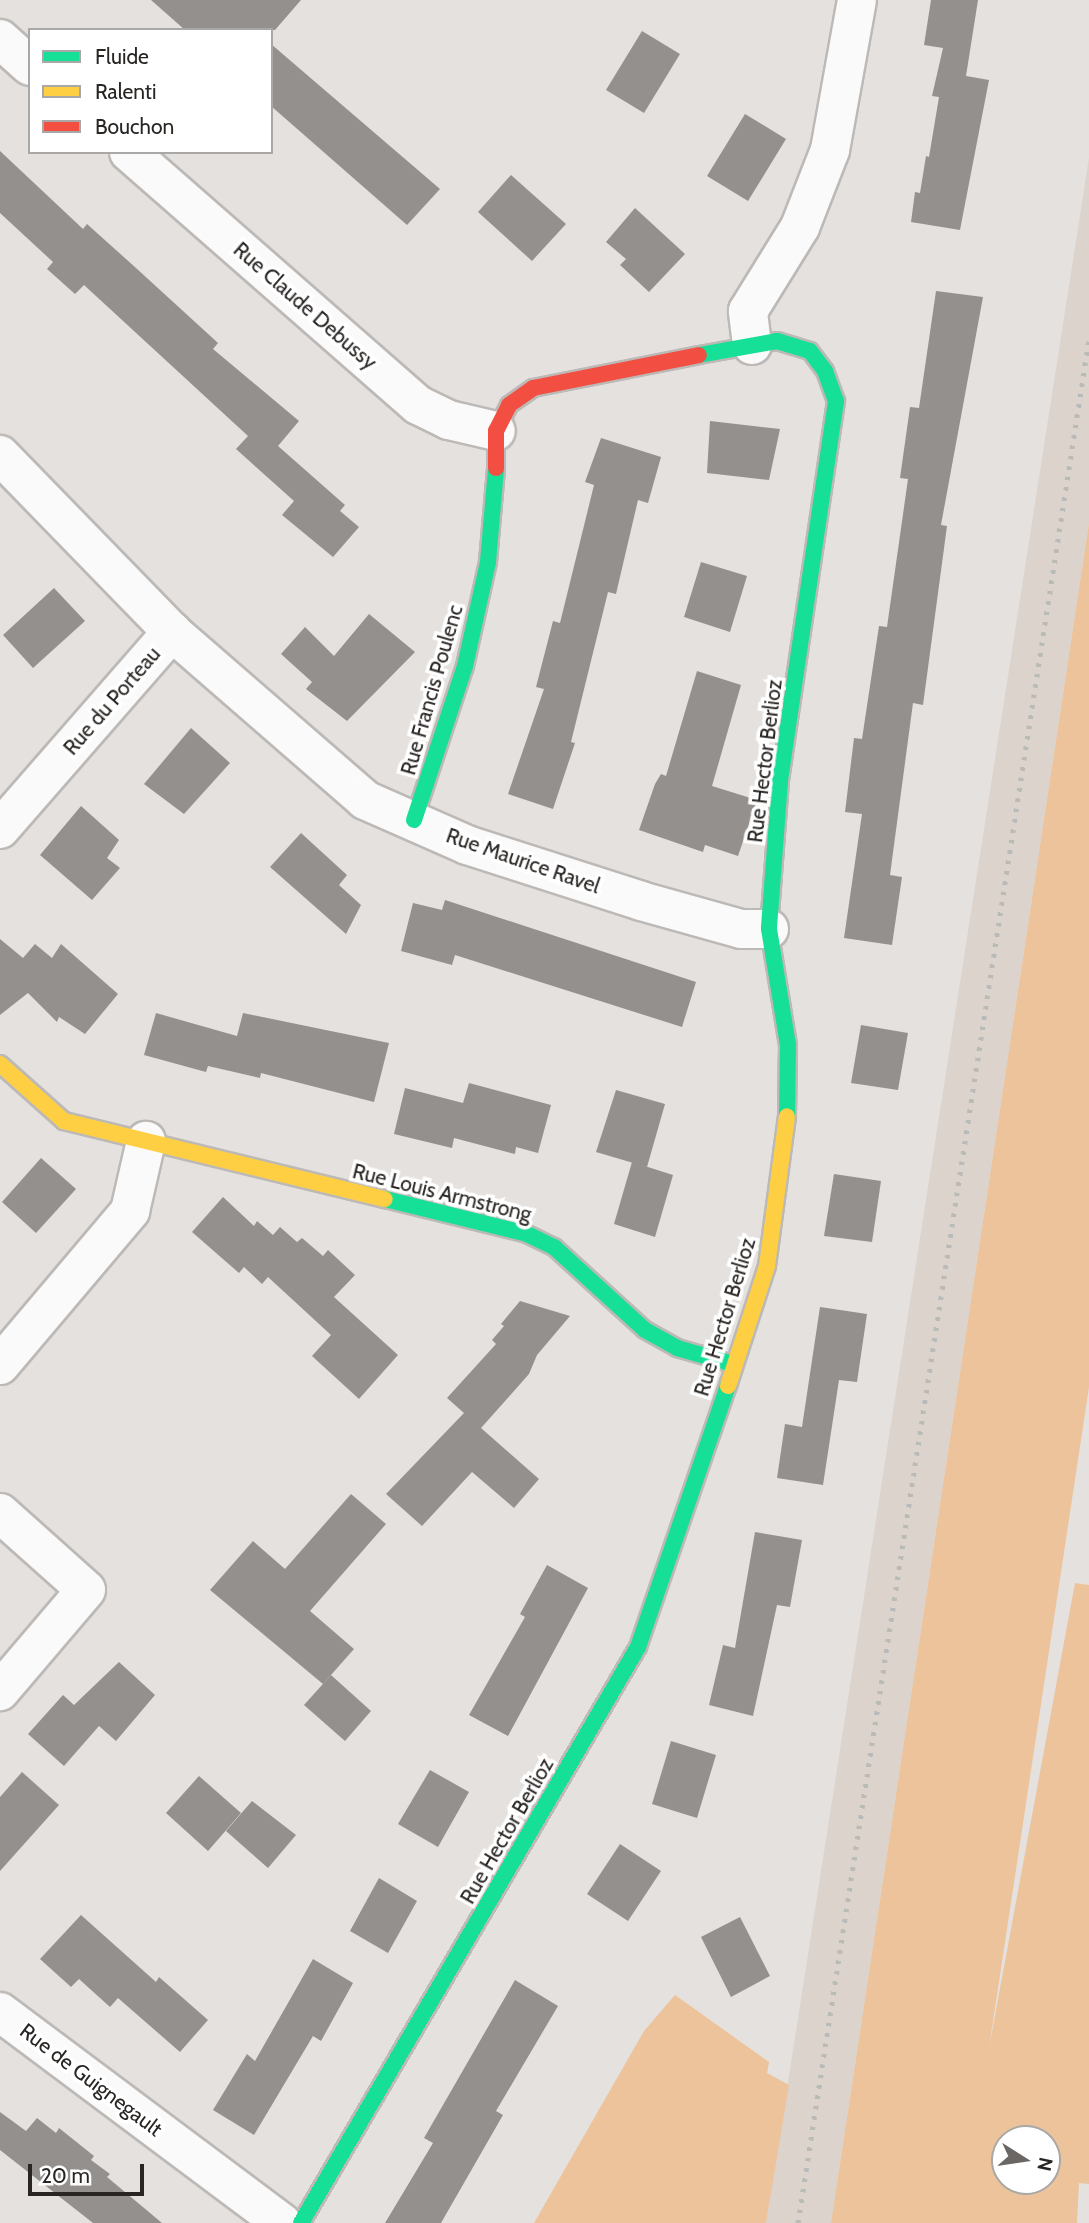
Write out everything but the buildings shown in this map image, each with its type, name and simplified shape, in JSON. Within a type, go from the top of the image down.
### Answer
[{"type":"street","points":[[752,345],[748,311],[800,227],[830,150],[857,0]]},
{"type":"street","points":[[0,40],[28,63]]},
{"type":"street","name":"Rue Claude Debussy","points":[[131,154],[418,405],[449,421],[502,418]]},
{"type":"street","name":"Rue Hector Berlioz","points":[[301,2223],[638,1647],[672,1559],[733,1364],[767,1266],[786,1144],[788,1045],[769,929],[780,780],[836,401],[825,371],[810,351],[777,341],[533,388],[502,418]]},
{"type":"street","name":"Rue Francis Poulenc","points":[[414,820],[466,666],[488,562],[502,418]]},
{"type":"street","name":"Rue du Porteau","points":[[0,455],[172,632],[0,829]]},
{"type":"street","name":"Rue Maurice Ravel","points":[[172,632],[365,800],[467,845],[641,901],[741,929],[769,929]]},
{"type":"street","name":"Rue Louis Armstrong","points":[[0,1064],[64,1121],[527,1234],[554,1247],[645,1330],[677,1348],[733,1364]]},
{"type":"street","points":[[0,1365],[130,1211],[146,1141]]},
{"type":"street","points":[[0,1513],[86,1590],[0,1691]]},
{"type":"street","name":"Rue de Guignegault","points":[[0,2012],[282,2223]]},
{"type":"shaded area","points":[[1089,158],[1089,523],[831,2223],[766,2223]]},
{"type":"shaded area","points":[[1089,523],[1089,1387],[989,2048],[1075,1583],[1089,1585],[1089,2184],[1079,2183],[1077,2223],[831,2223]]},
{"type":"shaded area","points":[[675,1995],[769,2062],[767,2073],[789,2085],[766,2223],[534,2223],[644,2031]]},
{"type":"railway","points":[[798,2223],[1089,338]]},
{"type":"traffic: fast","points":[[699,355],[777,341],[810,351],[825,371],[836,401],[780,781],[769,929],[788,1045],[787,1116]]},
{"type":"traffic: fast","points":[[414,820],[465,666],[488,562],[496,468]]},
{"type":"traffic: fast","points":[[385,1199],[527,1234],[554,1247],[645,1330],[677,1348],[733,1364]]},
{"type":"traffic: fast","points":[[301,2223],[638,1647],[728,1386]]},
{"type":"traffic: slow","points":[[0,1064],[64,1121],[385,1199]]},
{"type":"traffic: slow","points":[[728,1386],[767,1266],[787,1116]]},
{"type":"traffic: jam","points":[[496,468],[496,431],[509,405],[533,388],[699,355]]}]
